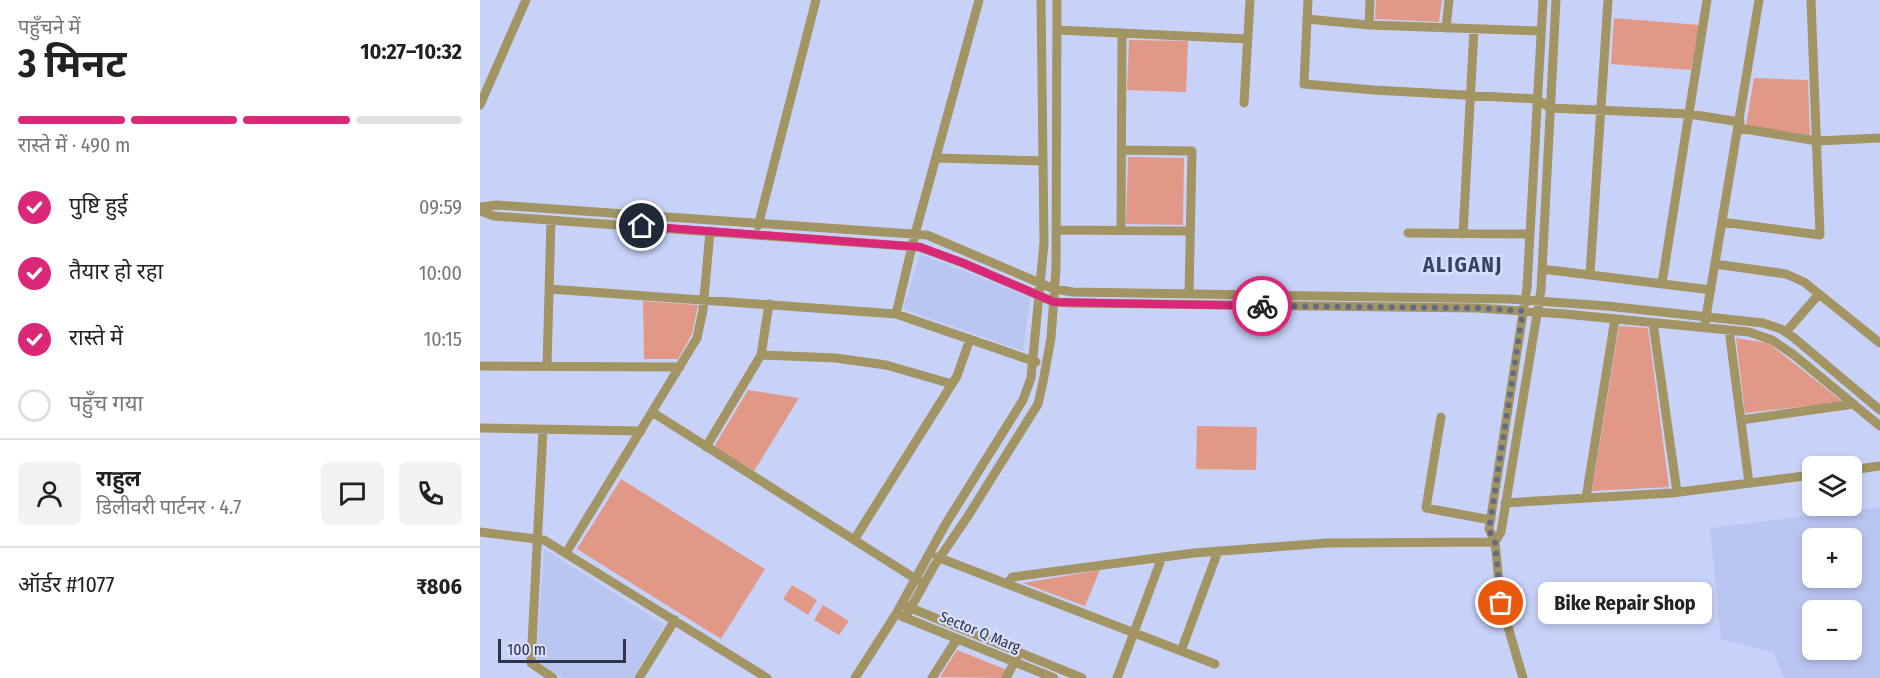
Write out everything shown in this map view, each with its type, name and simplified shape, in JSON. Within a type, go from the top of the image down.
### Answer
[{"type":"street","points":[[480,105],[526,0]]},
{"type":"street","points":[[755,234],[760,222],[816,0]]},
{"type":"street","points":[[896,314],[915,234],[979,0]]},
{"type":"street","points":[[920,581],[929,554],[1023,400],[1031,378],[1044,243],[1041,0]]},
{"type":"street","points":[[855,678],[900,616],[920,581],[940,558],[1038,404],[1046,365],[1054,302],[1057,0]]},
{"type":"street","points":[[1244,103],[1250,0]]},
{"type":"street","points":[[1308,0],[1304,84],[1537,99],[1551,108],[1689,114],[1817,141],[1880,138]]},
{"type":"street","points":[[1369,25],[1370,0]]},
{"type":"street","points":[[1446,28],[1449,0]]},
{"type":"street","points":[[1523,678],[1501,603],[1495,542],[1489,530],[1525,300],[1543,0]]},
{"type":"street","points":[[1495,542],[1501,532],[1539,301],[1556,0]]},
{"type":"street","points":[[1590,274],[1608,0]]},
{"type":"street","points":[[1662,283],[1707,0]]},
{"type":"street","points":[[1704,328],[1759,0]]},
{"type":"street","points":[[1722,222],[1820,235],[1811,0]]},
{"type":"street","points":[[1307,19],[1369,25],[1541,31]]},
{"type":"street","points":[[1463,234],[1474,28]]},
{"type":"street","points":[[1057,30],[1248,39]]},
{"type":"street","points":[[1121,230],[1122,33]]},
{"type":"street","points":[[1122,150],[1192,152],[1189,294]]},
{"type":"street","points":[[936,158],[1042,161]]},
{"type":"street","points":[[480,209],[495,205],[927,235],[1054,289],[1073,292],[1189,294],[1478,308],[1749,332],[1772,340],[1794,355],[1880,426]]},
{"type":"street","points":[[480,209],[494,216],[920,247],[1054,302],[1525,300],[1763,323],[1786,332],[1880,410]]},
{"type":"street","points":[[547,366],[551,220]]},
{"type":"street","points":[[1056,230],[1190,231]]},
{"type":"street","points":[[566,553],[697,339],[704,299],[710,231]]},
{"type":"street","points":[[1408,233],[1530,234]]},
{"type":"street","points":[[1715,264],[1786,274],[1804,282],[1880,343]]},
{"type":"street","points":[[1542,269],[1711,290]]},
{"type":"street","points":[[549,289],[896,314],[1046,365]]},
{"type":"street","points":[[1786,332],[1819,294]]},
{"type":"street","points":[[706,447],[761,354],[769,304]]},
{"type":"street","points":[[1586,498],[1615,319]]},
{"type":"street","points":[[1653,323],[1677,492]]},
{"type":"street","points":[[1729,330],[1749,483]]},
{"type":"street","points":[[854,540],[957,376],[970,339]]},
{"type":"street","points":[[761,354],[836,358],[886,365],[952,384]]},
{"type":"street","points":[[480,366],[680,367]]},
{"type":"street","points":[[1741,420],[1854,404]]},
{"type":"street","points":[[652,412],[920,581]]},
{"type":"street","points":[[1441,417],[1426,508],[1491,520]]},
{"type":"street","points":[[480,428],[640,432]]},
{"type":"street","points":[[543,430],[531,663],[553,678]]},
{"type":"street","points":[[1862,468],[1880,466]]},
{"type":"street","points":[[1505,503],[1677,492],[1802,476]]},
{"type":"street","points":[[480,532],[544,540],[767,678]]},
{"type":"street","points":[[1008,584],[1012,577],[1218,551],[1327,543],[1495,542]]},
{"type":"street","points":[[1181,651],[1218,551]]},
{"type":"street","points":[[929,554],[1215,664]]},
{"type":"street","points":[[1117,678],[1162,557]]},
{"type":"street","points":[[906,605],[1019,652],[1067,675],[1082,678]]},
{"type":"street","name":"Sector Q Marg","points":[[900,616],[1054,678]]},
{"type":"street","points":[[639,678],[675,620]]},
{"type":"street","points":[[932,678],[957,639]]},
{"type":"street","points":[[1005,678],[1019,652]]},
{"type":"shaded area","points":[[1376,0],[1442,0],[1439,22],[1375,19]]},
{"type":"shaded area","points":[[1614,18],[1699,25],[1691,70],[1611,64]]},
{"type":"shaded area","points":[[1129,40],[1188,41],[1186,92],[1127,90]]},
{"type":"shaded area","points":[[1754,78],[1808,80],[1810,135],[1746,126]]},
{"type":"shaded area","points":[[1128,157],[1184,158],[1183,225],[1126,224]]},
{"type":"shaded area","points":[[920,254],[1030,297],[1023,351],[903,309]]},
{"type":"shaded area","points":[[643,301],[698,305],[692,334],[678,359],[644,359]]},
{"type":"shaded area","points":[[1619,326],[1648,328],[1669,487],[1592,491]]},
{"type":"shaded area","points":[[1736,338],[1768,343],[1843,402],[1745,413]]},
{"type":"shaded area","points":[[748,390],[799,398],[754,471],[714,447]]},
{"type":"shaded area","points":[[1197,426],[1257,427],[1256,470],[1196,469]]},
{"type":"shaded area","points":[[621,479],[765,569],[721,639],[577,549]]},
{"type":"shaded area","points":[[1880,507],[1880,678],[1784,678],[1773,652],[1721,639],[1710,528],[1807,516],[1862,516],[1862,509]]},
{"type":"shaded area","points":[[544,549],[665,625],[633,678],[563,678],[536,661]]},
{"type":"shaded area","points":[[1100,570],[1085,606],[1023,583]]},
{"type":"shaded area","points":[[792,585],[817,600],[808,615],[783,599]]},
{"type":"shaded area","points":[[823,605],[849,621],[839,635],[814,620]]},
{"type":"shaded area","points":[[957,650],[1007,670],[1002,678],[940,677]]},
{"type":"way so far","points":[[1262,306],[1478,308],[1523,311],[1489,530],[1495,542],[1501,603]]},
{"type":"place","name":"Bike Repair Shop","points":[[1501,603]]},
{"type":"district","name":"ALIGANJ","points":[[1463,265]]},
{"type":"route","points":[[642,226],[920,247],[1054,302],[1262,306]]}]
